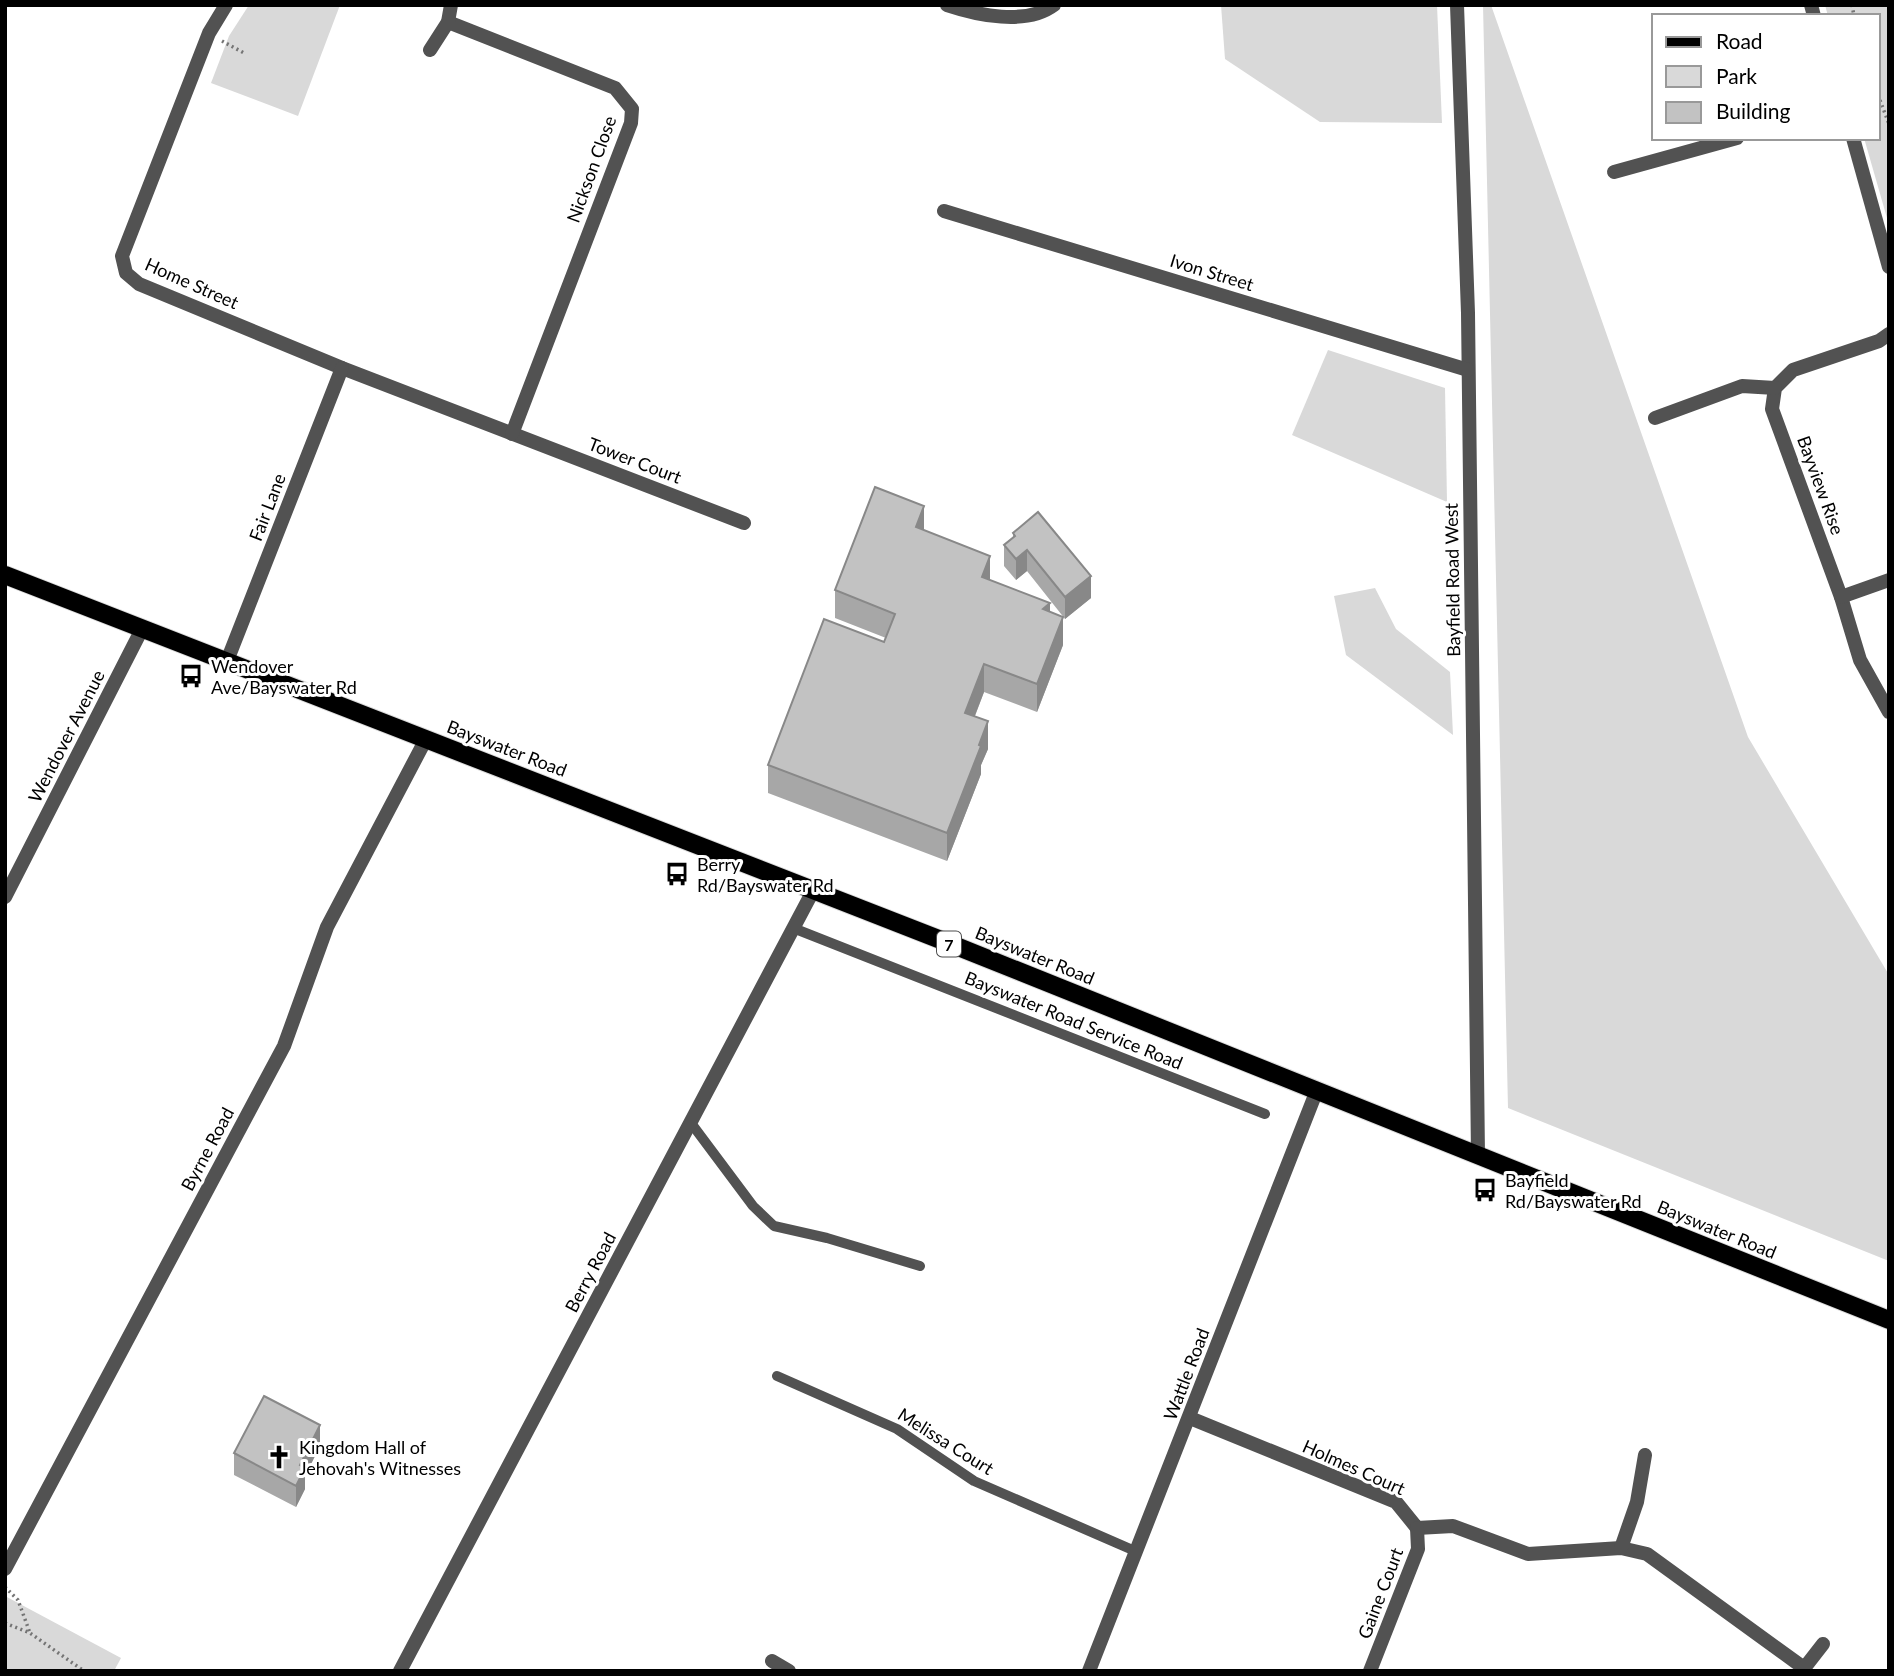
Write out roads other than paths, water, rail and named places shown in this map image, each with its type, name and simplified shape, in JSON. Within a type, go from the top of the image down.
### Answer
[{"type":"main road","name":"Bayswater Road","points":[[5,575],[1317,1090],[1889,1321]]},
{"type":"street","name":"Home Street","points":[[226,5],[209,33],[122,256],[126,272],[139,284],[342,368],[512,434]]},
{"type":"street","points":[[430,50],[448,22],[451,5]]},
{"type":"street","points":[[947,5],[992,15],[1016,16],[1046,11],[1054,5]]},
{"type":"street","name":"Bayfield Road West","points":[[1458,5],[1468,370],[1478,1155]]},
{"type":"street","name":"Nickson Close","points":[[448,22],[615,88],[632,109],[631,123],[512,434]]},
{"type":"street","points":[[1614,172],[1730,140]]},
{"type":"street","points":[[1854,140],[1889,267]]},
{"type":"street","name":"Ivon Street","points":[[944,211],[1468,370]]},
{"type":"street","points":[[1655,418],[1742,386],[1775,388],[1793,370],[1879,341],[1889,334]]},
{"type":"street","name":"Fair Lane","points":[[227,661],[342,368]]},
{"type":"street","name":"Bayview Rise","points":[[1775,388],[1772,409],[1841,597],[1860,660],[1889,712]]},
{"type":"street","name":"Tower Court","points":[[512,434],[744,523]]},
{"type":"street","points":[[1841,597],[1889,580]]},
{"type":"street","name":"Wendover Avenue","points":[[5,897],[142,629]]},
{"type":"street","name":"Byrne Road","points":[[5,1569],[284,1046],[327,927],[426,739]]},
{"type":"street","name":"Berry Road","points":[[400,1671],[813,891]]},
{"type":"street","name":"Wattle Road","points":[[1088,1671],[1190,1418],[1317,1090]]},
{"type":"street","name":"Holmes Court","points":[[1190,1418],[1396,1502],[1417,1528]]},
{"type":"street","points":[[1621,1548],[1637,1502],[1645,1455]]},
{"type":"street","points":[[1417,1528],[1453,1526],[1528,1554],[1621,1548],[1647,1554],[1803,1669],[1824,1644]]},
{"type":"street","name":"Gaine Court","points":[[1370,1671],[1418,1549],[1417,1528]]},
{"type":"street","points":[[772,1661],[789,1671]]},
{"type":"lane","name":"Bayswater Road Service Road","points":[[793,928],[1265,1114]]},
{"type":"lane","points":[[691,1123],[753,1206],[774,1226],[828,1238],[920,1266]]},
{"type":"lane","name":"Melissa Court","points":[[777,1376],[897,1429],[974,1481],[1135,1551]]},
{"type":"place","name":"Wendover Ave/Bayswater Rd","points":[[191,676]]},
{"type":"place","name":"Berry Rd/Bayswater Rd","points":[[677,874]]},
{"type":"place","name":"Bayfield Rd/Bayswater Rd","points":[[1485,1190]]},
{"type":"place","name":"Kingdom Hall of Jehovah's Witnesses","points":[[279,1457]]}]
